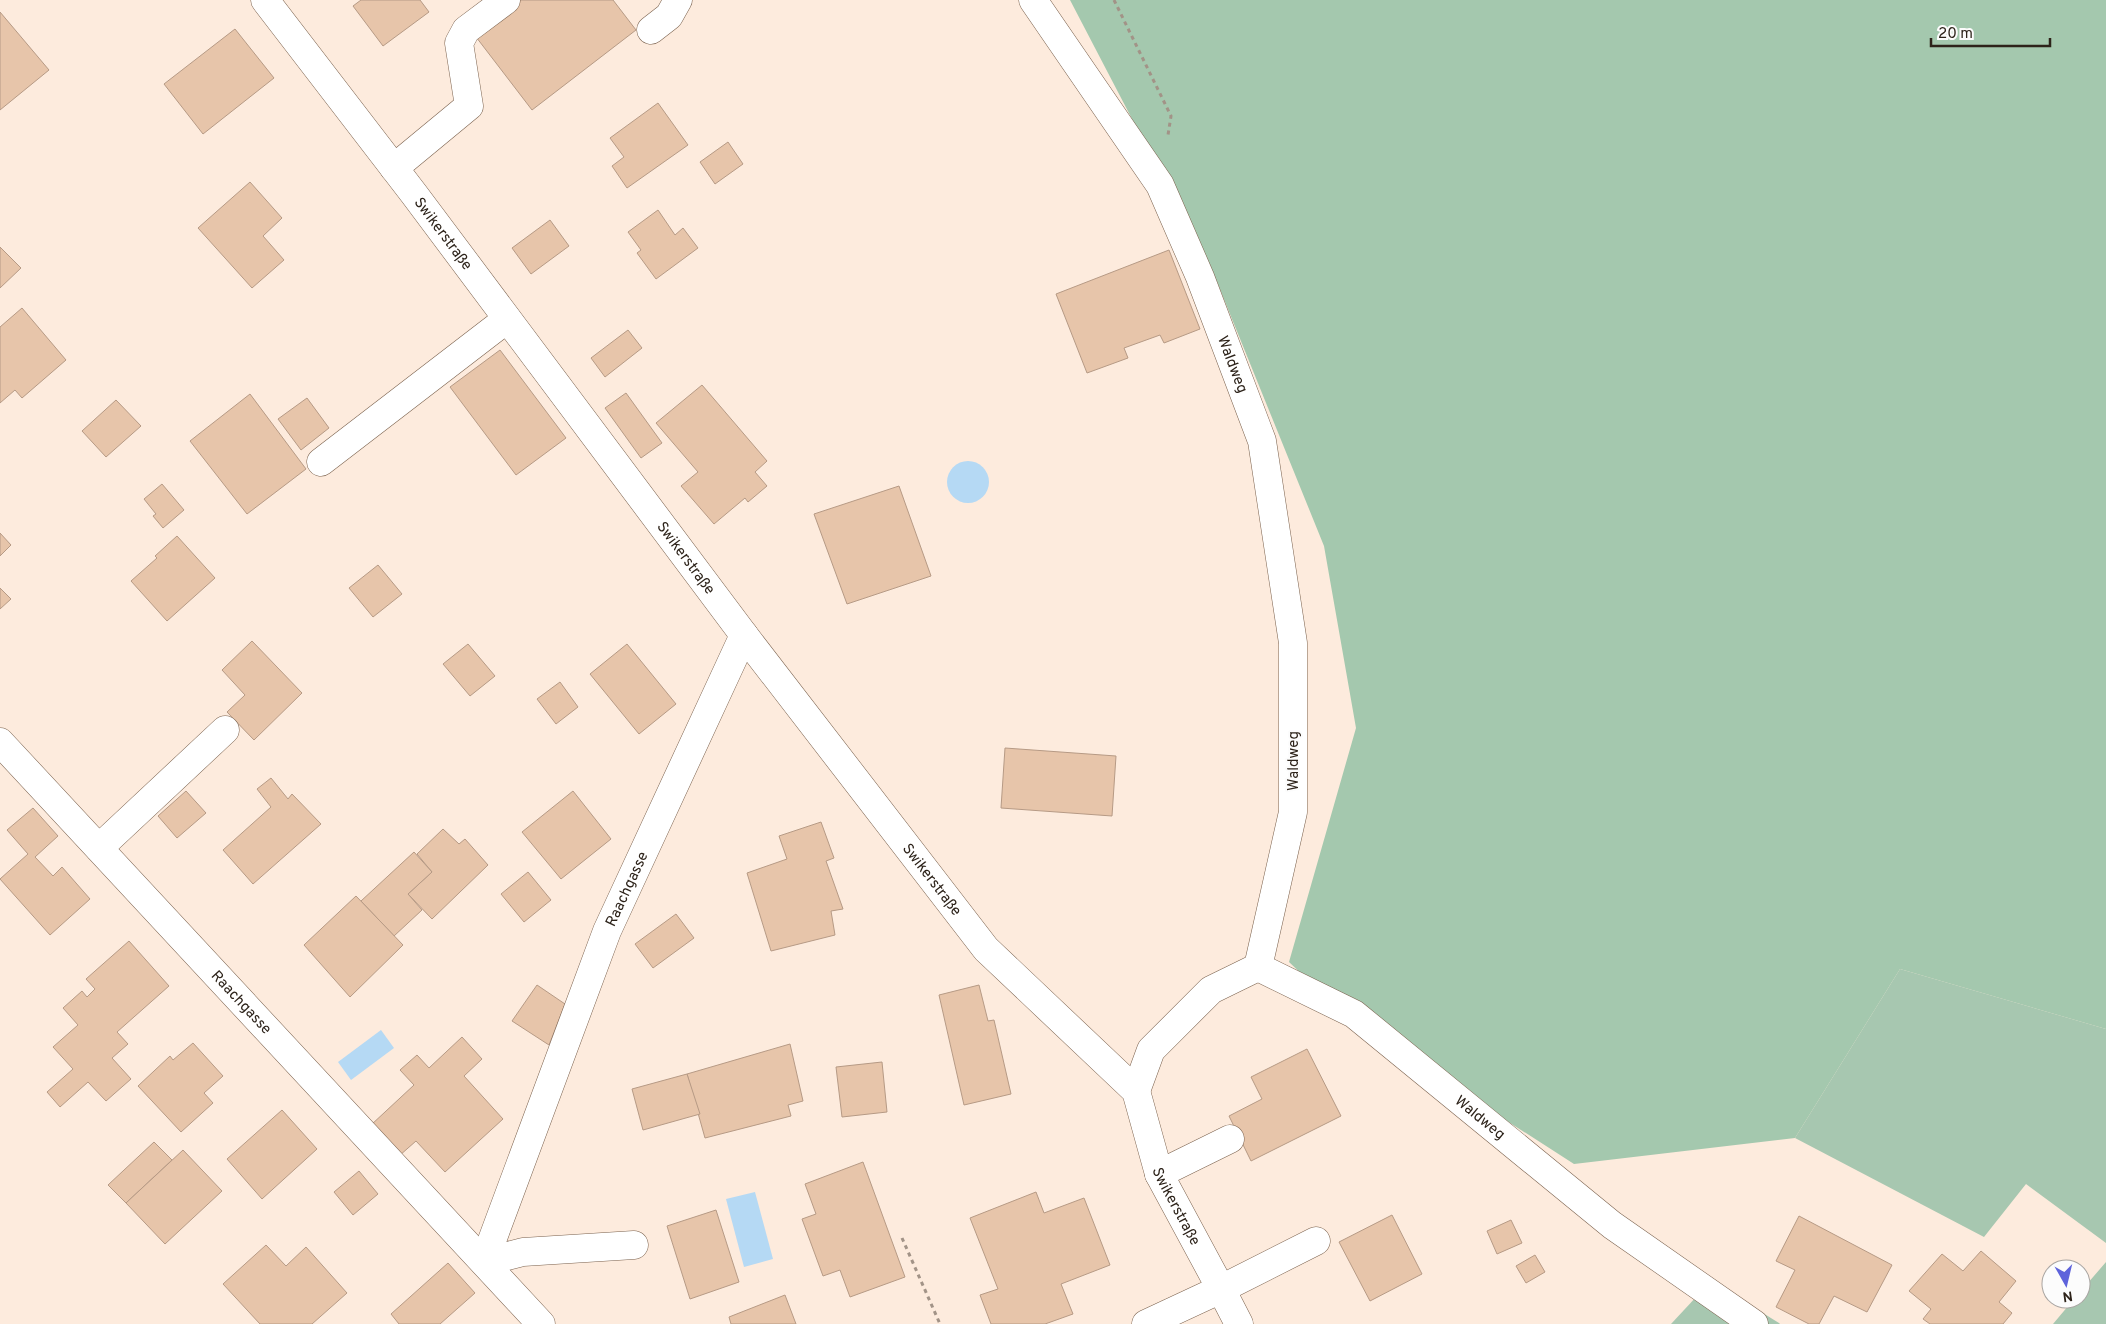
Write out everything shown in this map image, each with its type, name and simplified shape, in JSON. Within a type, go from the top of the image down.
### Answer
[{"type":"street","name":"Swikerstraße","points":[[265,0],[394,168],[744,635],[986,949],[1136,1091],[1159,1174],[1239,1324]]},
{"type":"street","points":[[394,168],[469,106],[459,43],[466,30],[506,0]]},
{"type":"street","points":[[651,30],[669,16],[678,0]]},
{"type":"street","name":"Waldweg","points":[[1034,0],[1160,185],[1200,278],[1262,441],[1294,643],[1292,812],[1258,967],[1354,1014],[1612,1225],[1754,1324]]},
{"type":"street","points":[[321,462],[507,319]]},
{"type":"street","name":"Raachgasse","points":[[484,1262],[607,931],[744,635]]},
{"type":"street","points":[[100,848],[225,730]]},
{"type":"street","name":"Raachgasse","points":[[0,742],[540,1324]]},
{"type":"street","points":[[1136,1091],[1151,1050],[1211,990],[1258,967]]},
{"type":"street","points":[[1159,1174],[1230,1139]]},
{"type":"street","points":[[1146,1324],[1316,1241]]},
{"type":"street","points":[[484,1262],[523,1252],[634,1245]]},
{"type":"path","points":[[1114,0],[1171,116],[1160,185]]},
{"type":"path","points":[[902,1238],[940,1324]]},
{"type":"green space","points":[[1070,0],[2106,0],[2106,1029],[1900,969],[1795,1138],[1574,1164],[1350,1020],[1289,962],[1356,728],[1324,546],[1217,282]]},
{"type":"green space","points":[[1900,969],[2106,1029],[2106,1243],[2026,1184],[1984,1237],[1795,1138]]},
{"type":"green space","points":[[2106,1262],[2106,1324],[2053,1324],[2066,1309],[2091,1309],[2091,1279]]},
{"type":"green space","points":[[1711,1281],[1779,1323],[1780,1324],[1671,1324]]},
{"type":"water","points":[[964,461],[972,461],[983,467],[989,482],[983,497],[972,503],[964,503],[953,497],[947,486],[947,478],[953,467]]},
{"type":"water","points":[[381,1030],[394,1048],[351,1080],[338,1062]]},
{"type":"water","points":[[755,1192],[773,1259],[744,1267],[726,1199]]},
{"type":"building","points":[[361,0],[420,0],[429,12],[383,46],[353,6]]},
{"type":"building","points":[[516,0],[613,0],[636,30],[532,110],[473,33]]},
{"type":"building","points":[[0,12],[49,70],[0,110]]},
{"type":"building","points":[[235,29],[274,78],[203,134],[164,84]]},
{"type":"building","points":[[658,103],[688,145],[627,188],[612,166],[624,157],[610,138]]},
{"type":"building","points":[[728,142],[743,164],[715,184],[700,162]]},
{"type":"building","points":[[250,182],[282,218],[263,236],[284,260],[252,288],[198,228]]},
{"type":"building","points":[[658,210],[675,235],[683,228],[698,248],[656,279],[637,253],[641,250],[628,232]]},
{"type":"building","points":[[550,220],[569,246],[531,274],[512,248]]},
{"type":"building","points":[[0,247],[21,268],[0,288]]},
{"type":"building","points":[[1169,250],[1200,329],[1164,343],[1160,335],[1124,348],[1128,358],[1087,373],[1056,294]]},
{"type":"building","points":[[22,308],[66,360],[22,398],[15,390],[0,403],[0,327]]},
{"type":"building","points":[[628,330],[642,348],[605,377],[591,358]]},
{"type":"building","points":[[500,350],[566,438],[516,475],[450,387]]},
{"type":"building","points":[[702,385],[767,461],[755,472],[767,486],[748,502],[745,498],[714,524],[681,486],[698,472],[656,423]]},
{"type":"building","points":[[626,393],[662,443],[641,458],[605,408]]},
{"type":"building","points":[[250,394],[306,469],[247,514],[190,441]]},
{"type":"building","points":[[307,398],[329,428],[301,450],[278,419]]},
{"type":"building","points":[[116,400],[141,426],[106,457],[82,431]]},
{"type":"building","points":[[162,484],[184,510],[163,528],[153,516],[156,514],[144,499]]},
{"type":"building","points":[[899,486],[931,576],[847,604],[814,514]]},
{"type":"building","points":[[0,533],[11,545],[0,556]]},
{"type":"building","points":[[177,536],[215,578],[167,621],[131,581],[157,558],[155,556]]},
{"type":"building","points":[[378,565],[402,594],[373,617],[349,588]]},
{"type":"building","points":[[0,588],[11,599],[0,609]]},
{"type":"building","points":[[252,641],[302,693],[254,740],[227,712],[245,695],[222,670]]},
{"type":"building","points":[[468,644],[495,676],[470,696],[443,664]]},
{"type":"building","points":[[627,644],[676,704],[639,734],[590,674]]},
{"type":"building","points":[[560,682],[578,707],[556,724],[537,699]]},
{"type":"building","points":[[1005,748],[1116,756],[1112,816],[1001,808]]},
{"type":"building","points":[[271,778],[288,799],[292,794],[321,824],[253,884],[223,850],[271,807],[257,789]]},
{"type":"building","points":[[186,791],[206,813],[177,838],[158,816]]},
{"type":"building","points":[[573,791],[611,839],[561,879],[522,832]]},
{"type":"building","points":[[33,808],[58,836],[35,857],[53,876],[62,867],[90,899],[50,935],[0,879],[28,854],[7,830]]},
{"type":"building","points":[[821,822],[834,858],[826,861],[843,909],[831,911],[835,935],[771,951],[747,873],[787,859],[779,836]]},
{"type":"building","points":[[443,829],[459,844],[465,839],[488,865],[432,919],[408,894],[432,872],[417,854]]},
{"type":"building","points":[[414,852],[432,872],[408,894],[422,910],[394,936],[361,901]]},
{"type":"building","points":[[528,872],[551,900],[524,922],[501,894]]},
{"type":"building","points":[[356,896],[403,945],[350,997],[304,945]]},
{"type":"building","points":[[676,914],[694,938],[653,968],[635,944]]},
{"type":"building","points":[[129,941],[169,986],[117,1032],[128,1044],[112,1058],[131,1079],[106,1101],[88,1082],[60,1107],[47,1092],[73,1069],[53,1047],[78,1025],[63,1008],[82,991],[87,997],[95,989],[86,979]]},
{"type":"building","points":[[537,985],[565,1004],[549,1045],[512,1021]]},
{"type":"building","points":[[979,985],[988,1021],[994,1020],[1011,1094],[964,1105],[939,995]]},
{"type":"building","points":[[462,1037],[482,1059],[464,1076],[503,1119],[445,1172],[416,1141],[399,1156],[371,1125],[414,1085],[400,1070],[417,1055],[429,1068]]},
{"type":"building","points":[[193,1043],[223,1076],[204,1093],[213,1103],[181,1132],[138,1086],[170,1056],[173,1060]]},
{"type":"building","points":[[790,1044],[803,1101],[788,1105],[791,1116],[705,1138],[687,1074]]},
{"type":"building","points":[[1307,1049],[1341,1116],[1251,1161],[1229,1116],[1262,1099],[1251,1077]]},
{"type":"building","points":[[882,1062],[887,1112],[842,1117],[836,1067]]},
{"type":"building","points":[[687,1074],[700,1114],[643,1130],[632,1089]]},
{"type":"building","points":[[282,1110],[317,1149],[262,1199],[227,1159]]},
{"type":"building","points":[[154,1142],[172,1160],[126,1203],[108,1185]]},
{"type":"building","points":[[183,1150],[222,1191],[165,1244],[126,1203]]},
{"type":"building","points":[[863,1162],[905,1277],[850,1297],[840,1270],[823,1276],[802,1219],[816,1214],[805,1184]]},
{"type":"building","points":[[359,1171],[378,1194],[353,1215],[334,1192]]},
{"type":"building","points":[[1036,1192],[1044,1213],[1084,1198],[1110,1265],[1061,1284],[1073,1314],[1045,1324],[991,1324],[980,1295],[998,1289],[970,1218]]},
{"type":"building","points":[[716,1210],[739,1282],[690,1299],[667,1226]]},
{"type":"building","points":[[1392,1215],[1422,1274],[1370,1301],[1339,1242]]},
{"type":"building","points":[[1799,1216],[1892,1265],[1867,1312],[1834,1296],[1819,1324],[1809,1324],[1776,1307],[1795,1270],[1776,1261]]},
{"type":"building","points":[[1511,1220],[1522,1243],[1497,1254],[1487,1231]]},
{"type":"building","points":[[266,1245],[286,1266],[306,1247],[347,1293],[312,1324],[260,1324],[223,1284]]},
{"type":"building","points":[[1981,1251],[2016,1281],[1999,1302],[2012,1313],[2003,1324],[1930,1324],[1923,1319],[1931,1309],[1909,1291],[1942,1254],[1963,1271]]},
{"type":"building","points":[[1535,1255],[1545,1272],[1526,1283],[1516,1266]]},
{"type":"building","points":[[448,1263],[475,1293],[440,1324],[399,1324],[391,1314]]},
{"type":"building","points":[[785,1295],[796,1324],[731,1324],[729,1317]]}]
